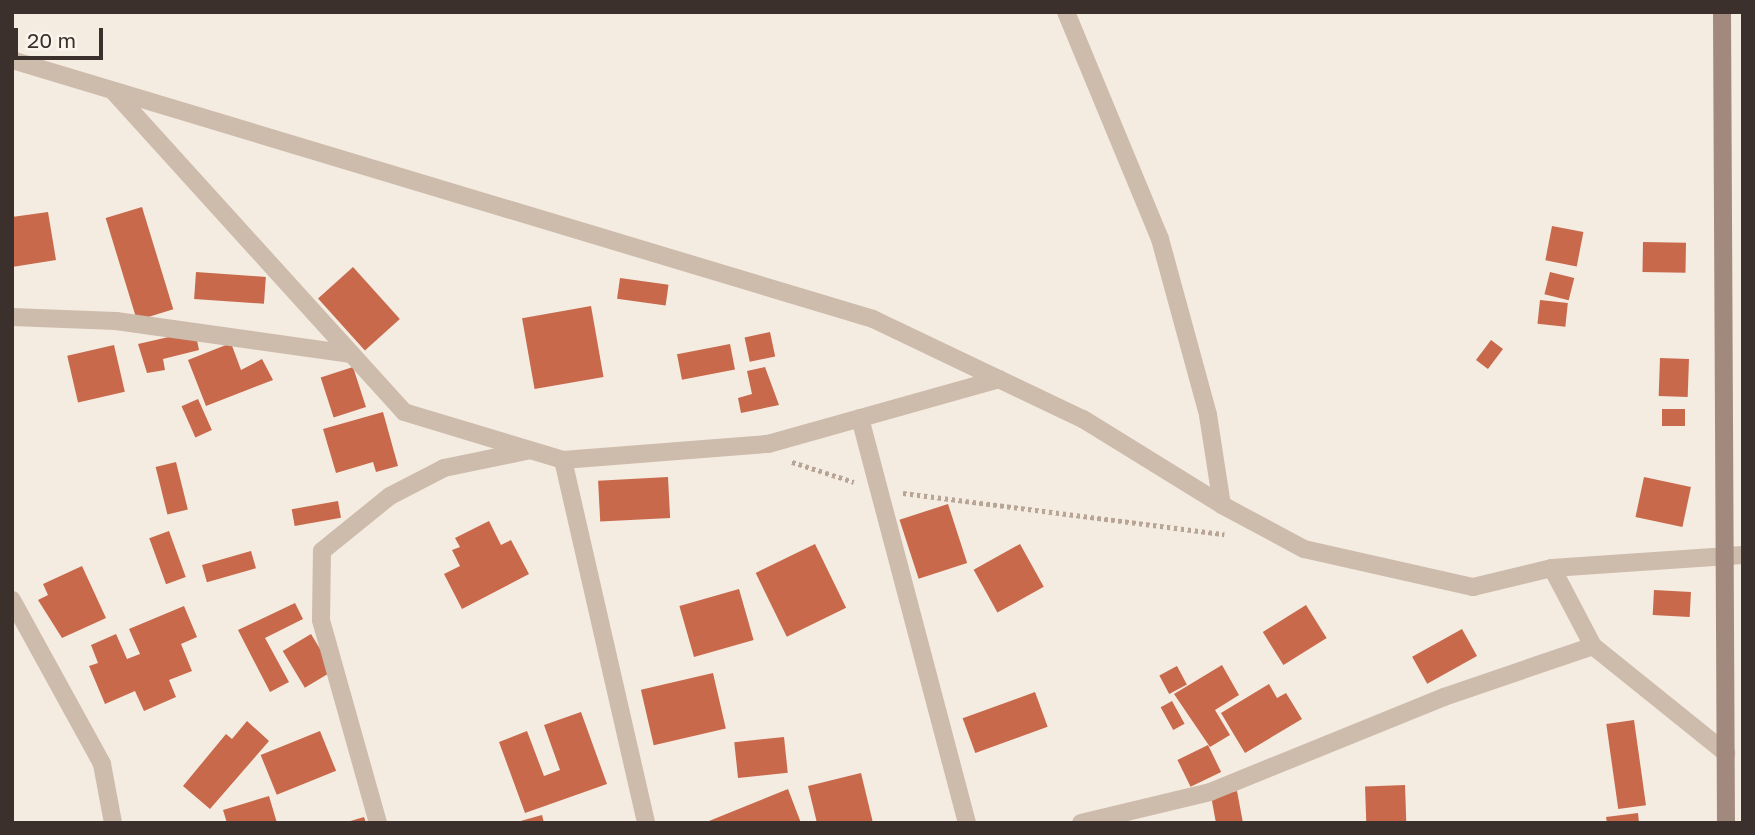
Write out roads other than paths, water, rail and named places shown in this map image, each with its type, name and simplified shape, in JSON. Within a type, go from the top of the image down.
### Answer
[{"type":"main road","points":[[1722,12],[1735,555],[1726,753],[1726,823]]},
{"type":"street","points":[[1066,12],[1160,239],[1208,415],[1222,505]]},
{"type":"street","points":[[12,60],[873,319],[1083,419],[1222,505],[1304,549],[1473,587],[1552,568],[1735,555]]},
{"type":"street","points":[[112,90],[203,184],[350,354],[404,412],[563,460],[768,444],[999,379]]},
{"type":"street","points":[[12,317],[116,321],[350,354]]},
{"type":"street","points":[[860,418],[881,491],[888,539],[967,823]]},
{"type":"street","points":[[378,823],[321,620],[322,551],[390,496],[444,468],[530,450]]},
{"type":"street","points":[[563,460],[646,823]]},
{"type":"street","points":[[1552,568],[1593,646],[1726,753]]},
{"type":"street","points":[[12,600],[102,764],[113,823]]},
{"type":"street","points":[[1090,821],[1210,792],[1444,697],[1593,646]]}]
